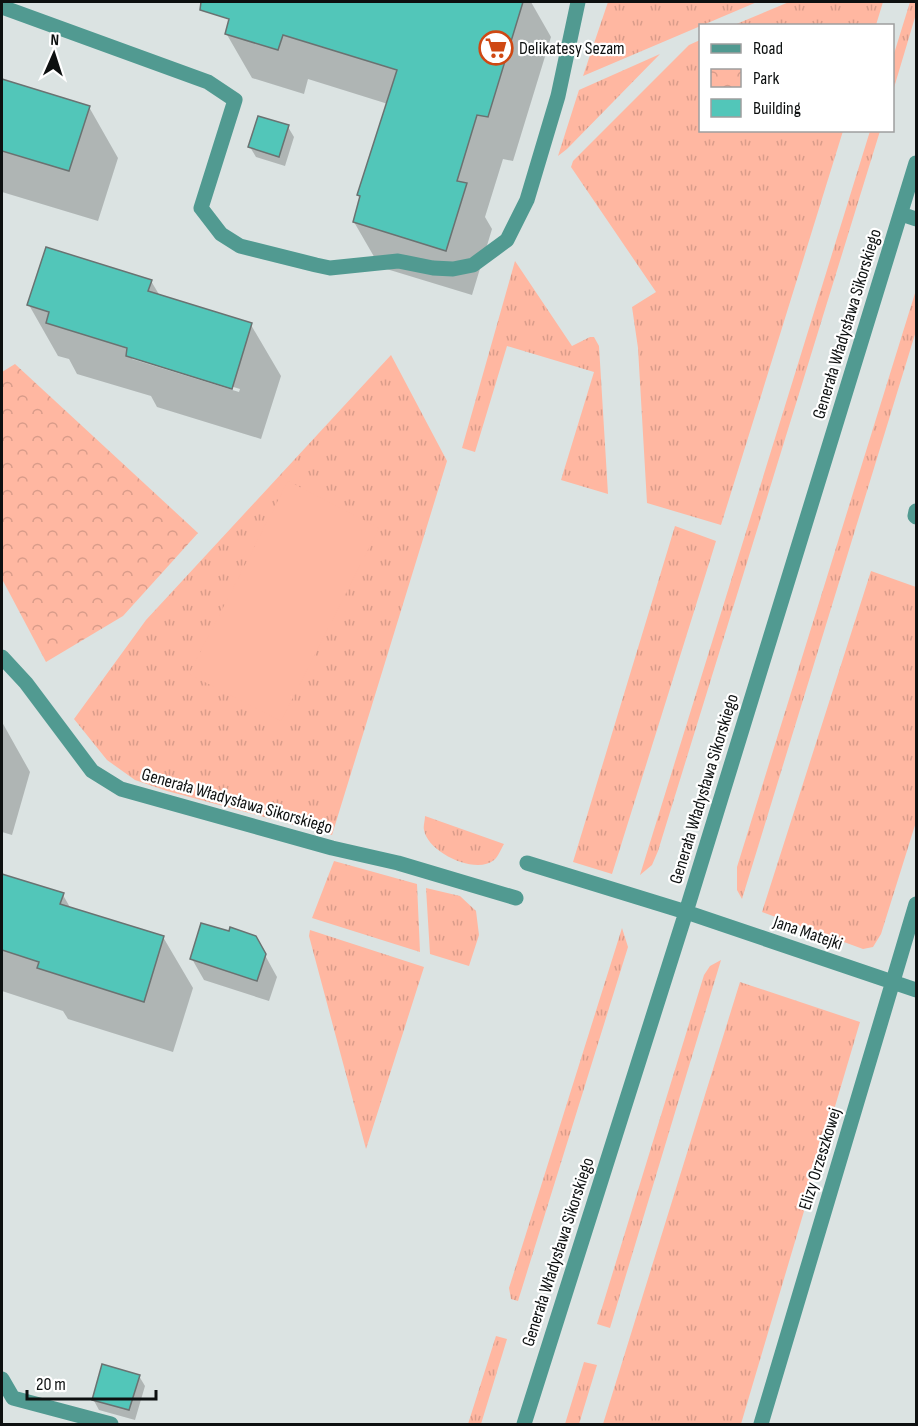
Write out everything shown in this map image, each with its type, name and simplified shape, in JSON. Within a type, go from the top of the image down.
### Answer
[{"type":"street","points":[[2,7],[208,82],[235,100],[201,208],[221,234],[240,246],[330,268],[398,261],[433,268],[453,269],[473,265],[507,240],[527,200],[558,96],[578,2]]},
{"type":"street","name":"Generała Władysława Sikorskiego","points":[[524,1425],[686,912],[916,163]]},
{"type":"street","points":[[901,214],[916,219]]},
{"type":"street","points":[[916,511],[916,517]]},
{"type":"street","name":"Generała Władysława Sikorskiego","points":[[2,657],[26,683],[92,771],[121,789],[332,848],[398,863],[516,898]]},
{"type":"street","name":"Jana Matejki","points":[[527,863],[686,912],[916,990]]},
{"type":"street","name":"Elizy Orzeszkowej","points":[[761,1425],[916,904]]},
{"type":"street","points":[[2,1379],[13,1398],[111,1425]]},
{"type":"green space","points":[[608,2],[757,2],[705,24],[699,24],[699,27],[583,76]]},
{"type":"green space","points":[[789,2],[883,2],[876,24],[736,24]]},
{"type":"green space","points":[[910,2],[916,2],[916,14],[894,88],[894,54]]},
{"type":"green space","points":[[699,40],[699,132],[843,132],[721,525],[647,503],[638,348],[632,307],[656,292],[571,167],[573,161],[689,45]]},
{"type":"green space","points":[[660,54],[567,149],[558,156],[579,90]]},
{"type":"green space","points":[[870,132],[880,132],[658,851],[652,865],[640,875]]},
{"type":"green space","points":[[515,261],[572,346],[594,337],[599,346],[608,494],[561,480],[594,372],[507,346],[475,452],[462,448]]},
{"type":"green space","points":[[916,290],[916,331],[742,899],[737,890],[737,867]]},
{"type":"green space","points":[[391,355],[447,461],[332,835],[167,791],[135,780],[107,760],[74,719],[146,620]]},
{"type":"green space","points":[[15,364],[198,533],[123,616],[46,662],[2,579],[2,372]]},
{"type":"green space","points":[[288,481],[379,528],[281,721],[189,674]]},
{"type":"green space","points":[[675,526],[716,541],[612,874],[573,862]]},
{"type":"green space","points":[[871,571],[916,587],[916,822],[881,934],[873,947],[863,949],[762,912]]},
{"type":"green space","points":[[425,816],[504,844],[495,859],[486,864],[465,863],[443,854],[427,839],[424,828]]},
{"type":"green space","points":[[334,861],[417,884],[420,952],[312,918]]},
{"type":"green space","points":[[426,888],[460,896],[476,911],[479,935],[469,966],[430,954]]},
{"type":"green space","points":[[622,928],[628,947],[518,1301],[511,1299],[509,1288]]},
{"type":"green space","points":[[310,930],[424,967],[366,1149],[309,936]]},
{"type":"green space","points":[[721,960],[610,1328],[597,1324],[704,975],[710,966]]},
{"type":"green space","points":[[740,982],[860,1022],[741,1424],[603,1424]]},
{"type":"green space","points":[[496,1336],[507,1339],[481,1424],[468,1424]]},
{"type":"green space","points":[[584,1362],[597,1365],[579,1424],[565,1424]]},
{"type":"building","points":[[201,2],[523,2],[488,117],[477,115],[457,181],[467,183],[446,251],[353,222],[360,196],[357,195],[397,70],[283,35],[278,50],[225,34],[229,19],[200,10]]},
{"type":"building","points":[[2,79],[90,106],[69,171],[2,151]]},
{"type":"building","points":[[258,116],[289,125],[279,157],[248,147]]},
{"type":"building","points":[[46,247],[152,280],[148,291],[252,323],[232,389],[126,356],[127,348],[46,323],[49,312],[27,305]]},
{"type":"building","points":[[2,874],[64,893],[60,904],[164,936],[144,1002],[37,968],[39,962],[2,950]]},
{"type":"building","points":[[201,923],[229,931],[230,927],[256,936],[266,954],[257,981],[190,959]]},
{"type":"building","points":[[102,1364],[140,1375],[129,1410],[92,1400]]},
{"type":"place","name":"Delikatesy Sezam","points":[[496,48]]}]
